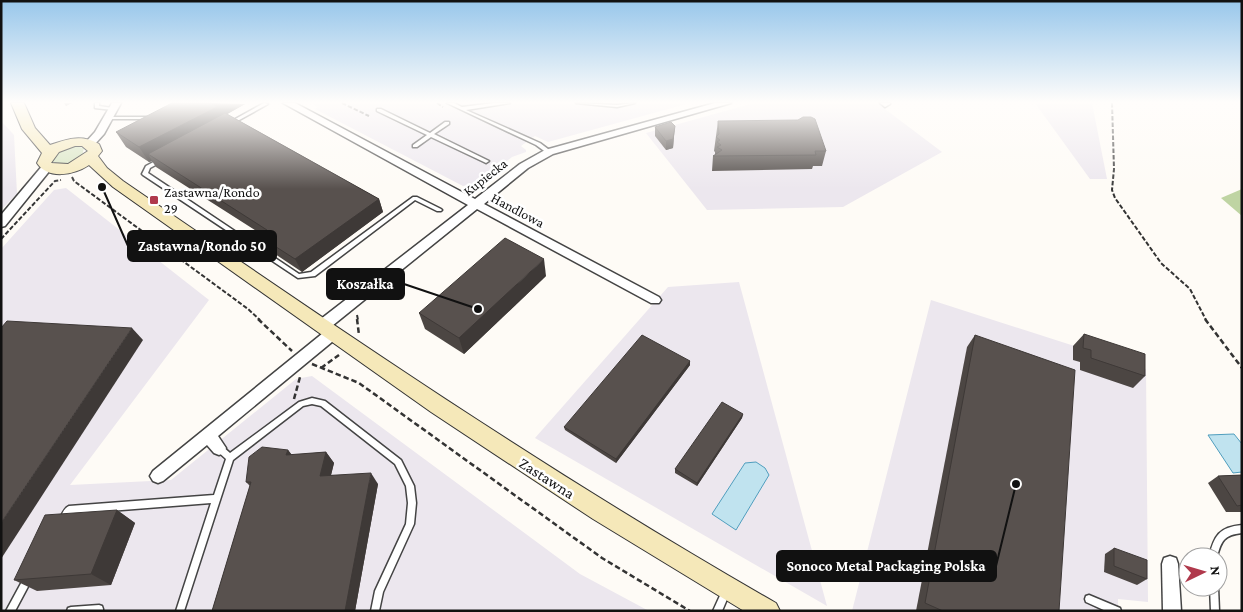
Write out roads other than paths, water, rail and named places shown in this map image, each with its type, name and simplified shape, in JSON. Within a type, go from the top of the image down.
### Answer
[{"type":"main road","points":[[32,132],[39,139],[53,166]]},
{"type":"main road","points":[[53,166],[87,147]]},
{"type":"main road","points":[[53,166],[77,166],[87,147]]},
{"type":"main road","name":"Zastawna","points":[[87,147],[102,171],[328,330],[537,472],[616,523],[768,611]]},
{"type":"main road","name":"Zastawna","points":[[77,166],[102,171]]},
{"type":"street","points":[[87,147],[99,132]]},
{"type":"street","name":"Handlowa","points":[[343,132],[655,300]]},
{"type":"street","name":"Kupiecka","points":[[328,330],[475,204],[524,166],[549,152],[623,132]]},
{"type":"street","points":[[1,223],[53,166]]},
{"type":"street","points":[[158,476],[328,330]]},
{"type":"street","points":[[208,435],[225,453]]},
{"type":"street","points":[[1170,564],[1172,611]]},
{"type":"lane","points":[[423,132],[486,161]]},
{"type":"lane","points":[[414,146],[435,132]]},
{"type":"lane","points":[[511,132],[538,144],[549,152]]},
{"type":"lane","points":[[165,158],[148,167],[145,174],[298,276],[313,274],[415,198],[439,210]]},
{"type":"lane","points":[[180,611],[216,499],[225,453],[300,404],[312,401],[323,403],[398,462],[410,486],[412,503],[410,524],[379,591],[376,611]]},
{"type":"lane","points":[[59,527],[69,510],[216,499]]},
{"type":"lane","points":[[1216,547],[1217,540],[1222,535],[1242,529]]},
{"type":"lane","points":[[10,611],[34,569]]},
{"type":"lane","points":[[717,611],[727,588]]},
{"type":"lane","points":[[1214,597],[1215,611]]},
{"type":"lane","points":[[1090,599],[1117,611]]},
{"type":"lane","points":[[70,611],[99,609],[98,611]]},
{"type":"water","points":[[1234,434],[1242,444],[1242,472],[1233,473],[1208,435]]},
{"type":"water","points":[[756,462],[765,468],[769,475],[736,530],[712,514],[745,463]]},
{"type":"place","name":"Zastawna/Rondo 50","points":[[102,187]]},
{"type":"place","name":"Zastawna/Rondo 29","points":[[154,200]]},
{"type":"place","name":"Koszałka","points":[[478,309]]},
{"type":"place","name":"Sonoco Metal Packaging Polska","points":[[1016,484]]}]
